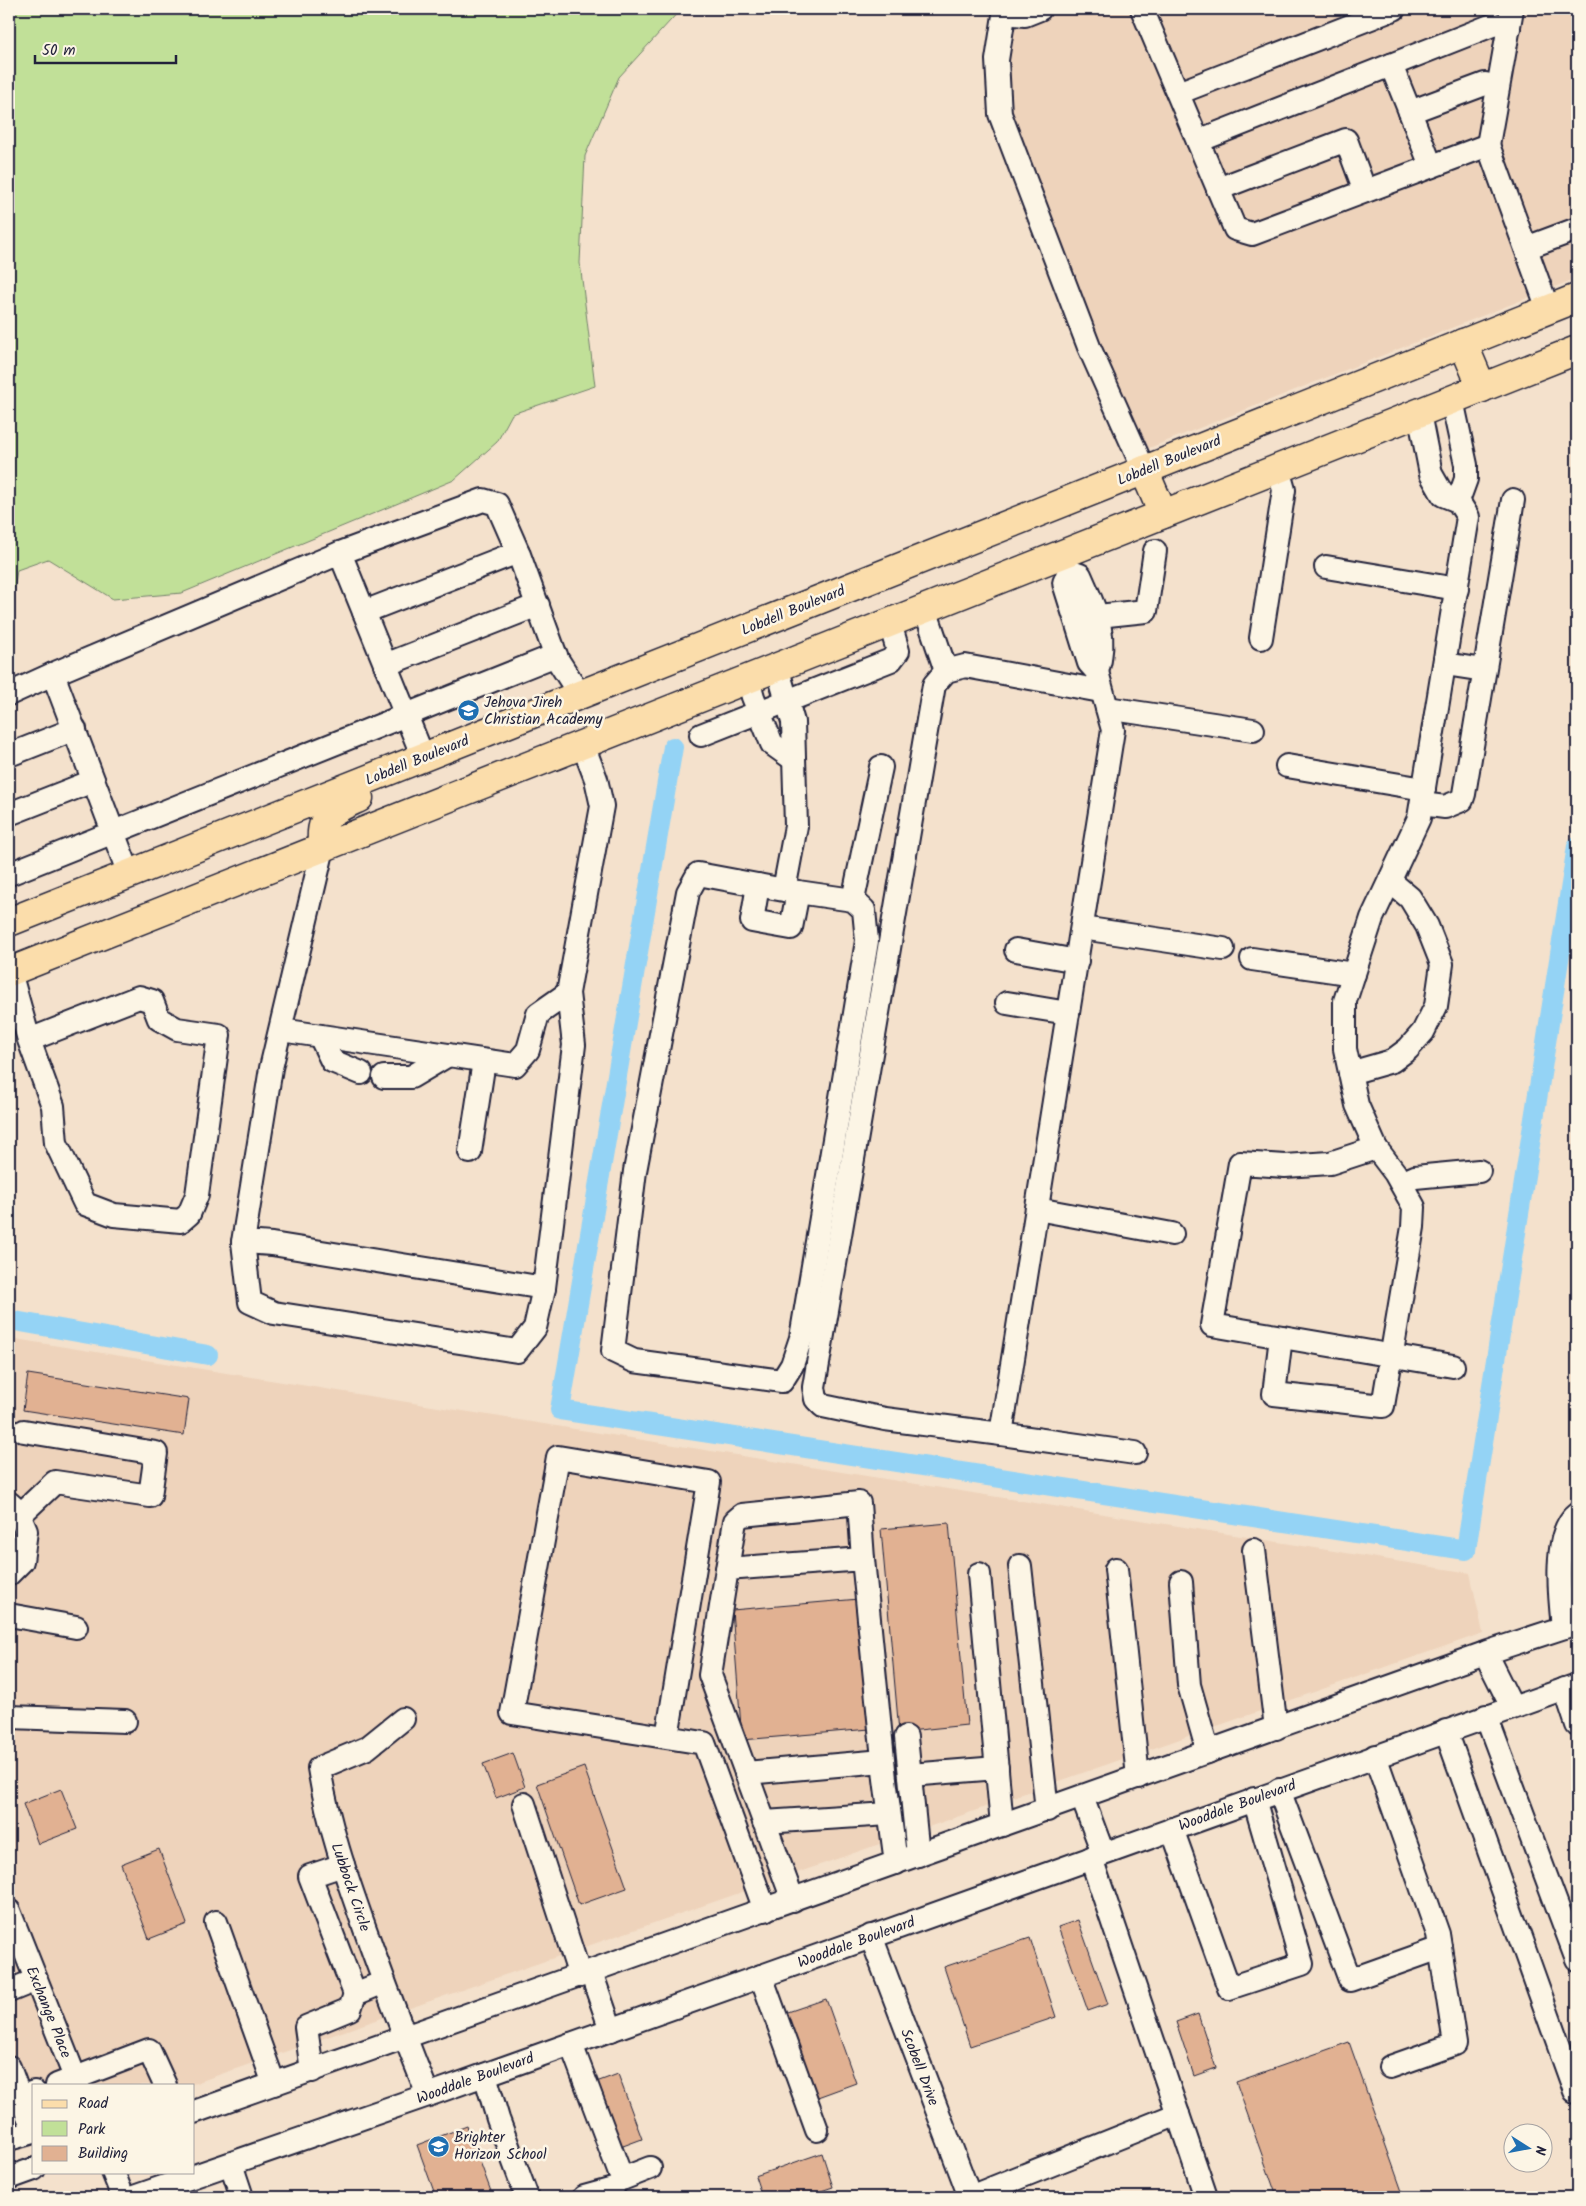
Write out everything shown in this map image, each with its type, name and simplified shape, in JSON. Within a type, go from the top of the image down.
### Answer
[{"type":"main road","name":"Lobdell Boulevard","points":[[9,922],[1577,298]]},
{"type":"main road","points":[[1463,343],[1482,388]]},
{"type":"main road","points":[[9,971],[890,622],[1065,563],[1163,514],[1577,350]]},
{"type":"main road","points":[[1144,470],[1163,514]]},
{"type":"main road","points":[[323,848],[322,826],[328,814],[397,782],[418,759]]},
{"type":"street","points":[[1040,9],[1025,15],[1005,11],[997,60],[1000,114],[1089,347],[1144,470]]},
{"type":"street","points":[[1142,9],[1235,229],[1252,234],[1488,145]]},
{"type":"street","points":[[1178,93],[1394,9]]},
{"type":"street","points":[[1198,141],[1511,18]]},
{"type":"street","points":[[1511,18],[1488,145],[1548,310]]},
{"type":"street","points":[[1391,65],[1431,166]]},
{"type":"street","points":[[1410,112],[1485,84],[1498,87]]},
{"type":"street","points":[[1218,189],[1346,140],[1366,191]]},
{"type":"street","points":[[1526,248],[1577,229]]},
{"type":"street","points":[[1452,400],[1466,465],[1466,479],[1458,501]]},
{"type":"street","points":[[1282,1337],[1274,1394],[1383,1406],[1414,1207],[1401,1184],[1376,1148],[1357,1105],[1345,1049],[1345,1001],[1372,918],[1419,818],[1468,518],[1458,501],[1443,495],[1431,474],[1419,413]]},
{"type":"street","points":[[1261,638],[1284,490],[1278,469]]},
{"type":"street","points":[[9,694],[340,553],[483,500],[497,504],[518,552],[556,655],[580,695]]},
{"type":"street","points":[[1287,766],[1423,796],[1445,807],[1462,800],[1513,500]]},
{"type":"street","points":[[1089,618],[1146,610],[1155,551]]},
{"type":"street","points":[[364,612],[518,552]]},
{"type":"street","points":[[340,553],[406,715],[418,759]]},
{"type":"street","points":[[1000,1434],[1113,730],[1102,690],[1089,663],[1089,618],[1064,583],[1065,563]]},
{"type":"street","points":[[1326,567],[1457,589]]},
{"type":"street","points":[[385,665],[538,605]]},
{"type":"street","points":[[925,609],[946,671]]},
{"type":"street","points":[[701,735],[891,660],[898,651],[890,622]]},
{"type":"street","points":[[9,874],[556,655]]},
{"type":"street","points":[[1445,664],[1484,670]]},
{"type":"street","points":[[1135,1453],[885,1419],[823,1406],[816,1399],[814,1387],[934,685],[946,671],[965,666],[1102,690],[1253,730]]},
{"type":"street","points":[[758,885],[752,921],[791,928],[791,891],[796,826],[793,722],[777,667]]},
{"type":"street","points":[[53,674],[130,874]]},
{"type":"street","points":[[748,679],[772,744],[793,759]]},
{"type":"street","points":[[9,755],[75,729]]},
{"type":"street","points":[[323,848],[271,1068],[243,1242],[250,1302],[274,1313],[517,1351],[536,1328],[544,1288],[574,1045],[568,993],[602,806],[596,780],[583,745]]},
{"type":"street","points":[[853,900],[881,767]]},
{"type":"street","points":[[9,814],[94,781]]},
{"type":"street","points":[[698,874],[791,891],[853,900],[864,910],[867,941],[801,1338],[792,1365],[782,1381],[634,1361],[614,1351],[616,1332],[635,1171],[688,892],[698,874]]},
{"type":"street","points":[[1350,1073],[1392,1061],[1408,1049],[1424,1032],[1436,1006],[1442,964],[1427,926],[1410,898],[1390,881]]},
{"type":"street","points":[[1082,928],[1223,949]]},
{"type":"street","points":[[1016,950],[1076,961]]},
{"type":"street","points":[[1252,959],[1354,974]]},
{"type":"street","points":[[9,971],[29,1040],[53,1106],[56,1144],[85,1204],[114,1215],[181,1221],[189,1214],[197,1194],[219,1035],[177,1029],[159,1019],[152,1002],[139,997],[29,1040]]},
{"type":"street","points":[[280,1030],[515,1065],[528,1050],[538,1014],[568,993]]},
{"type":"street","points":[[1007,1003],[1068,1013]]},
{"type":"street","points":[[320,1036],[332,1061],[361,1073]]},
{"type":"street","points":[[384,1077],[411,1077],[448,1055]]},
{"type":"street","points":[[470,1152],[484,1061]]},
{"type":"street","points":[[1376,1148],[1330,1163],[1284,1166],[1240,1163],[1212,1325],[1453,1366]]},
{"type":"street","points":[[1401,1184],[1415,1176],[1479,1171]]},
{"type":"street","points":[[1037,1209],[1172,1234]]},
{"type":"street","points":[[243,1242],[272,1244],[544,1288]]},
{"type":"street","points":[[9,1574],[22,1561],[26,1531],[14,1509],[56,1482],[150,1496],[156,1453],[24,1431]]},
{"type":"street","points":[[667,1737],[709,1482],[558,1457],[512,1713],[704,1743],[764,1910]]},
{"type":"street","points":[[793,1900],[710,1675],[735,1520],[742,1515],[859,1503],[883,1761],[896,1863]]},
{"type":"street","points":[[195,2112],[1485,1653],[1570,1625],[1558,1591],[1562,1544],[1573,1517],[1577,1514]]},
{"type":"street","points":[[1254,1550],[1276,1728]]},
{"type":"street","points":[[727,1569],[863,1559]]},
{"type":"street","points":[[1020,1566],[1047,1810]]},
{"type":"street","points":[[1116,1569],[1138,1777]]},
{"type":"street","points":[[979,1574],[1002,1825]]},
{"type":"street","points":[[1181,1582],[1188,1685],[1208,1752]]},
{"type":"street","points":[[9,1615],[76,1627]]},
{"type":"street","points":[[1485,1653],[1512,1707]]},
{"type":"street","points":[[1571,1687],[1577,1724]]},
{"type":"street","name":"Wooddale Boulevard","points":[[134,2197],[163,2192],[231,2164],[1571,1687]]},
{"type":"street","points":[[9,1716],[125,1720]]},
{"type":"street","points":[[1486,1716],[1577,1959]]},
{"type":"street","name":"Lubbock Circle","points":[[404,1719],[367,1748],[319,1768],[325,1807],[343,1864],[384,1982],[428,2095]]},
{"type":"street","points":[[1446,1731],[1575,2091]]},
{"type":"street","points":[[906,1737],[918,1856]]},
{"type":"street","points":[[1375,1756],[1438,1934],[1455,2044],[1390,2067]]},
{"type":"street","points":[[746,1773],[883,1761]]},
{"type":"street","points":[[910,1775],[997,1768]]},
{"type":"street","points":[[1279,1790],[1350,1980],[1440,1948]]},
{"type":"street","points":[[1082,1797],[1097,1855],[1206,2197]]},
{"type":"street","points":[[1172,1829],[1229,1988],[1302,1964],[1254,1799]]},
{"type":"street","points":[[524,1804],[586,1974],[611,2030]]},
{"type":"street","points":[[764,1822],[889,1814]]},
{"type":"street","points":[[312,2071],[306,2028],[350,2009],[355,1994],[310,1876],[343,1864]]},
{"type":"street","name":"Exchange Place","points":[[9,1911],[36,1980],[70,2083]]},
{"type":"street","points":[[216,1922],[274,2084]]},
{"type":"street","name":"Scobell Drive","points":[[870,1936],[970,2197]]},
{"type":"street","points":[[761,1976],[817,2130]]},
{"type":"street","points":[[9,1991],[36,1980]]},
{"type":"street","points":[[355,1994],[384,1982]]},
{"type":"street","points":[[571,2044],[622,2179],[650,2168]]},
{"type":"street","points":[[70,2083],[149,2050],[165,2084]]},
{"type":"street","points":[[9,2067],[27,2094],[32,2120]]},
{"type":"street","points":[[485,2075],[498,2119],[527,2197]]},
{"type":"street","points":[[970,2197],[1178,2114]]},
{"type":"street","points":[[9,2139],[32,2132]]},
{"type":"street","points":[[231,2164],[242,2197]]},
{"type":"street","points":[[9,2178],[32,2170]]},
{"type":"street","points":[[114,2174],[123,2197]]},
{"type":"street","points":[[584,2197],[613,2189]]},
{"type":"shaded area","points":[[1014,9],[1577,9],[1577,278],[1144,450],[1000,101]]},
{"type":"shaded area","points":[[9,1338],[1470,1573],[1483,1633],[193,2084],[32,2084],[32,2140],[9,2148]]},
{"type":"green space","points":[[9,9],[681,9],[619,77],[585,156],[580,263],[595,386],[512,414],[497,442],[454,480],[182,593],[113,599],[48,559],[17,570],[9,621]]},
{"type":"building","points":[[28,1374],[189,1399],[184,1435],[23,1410]]},
{"type":"building","points":[[949,1523],[967,1725],[899,1732],[881,1529]]},
{"type":"building","points":[[859,1599],[870,1729],[742,1740],[732,1610]]},
{"type":"building","points":[[513,1753],[525,1787],[496,1798],[483,1764]]},
{"type":"building","points":[[584,1767],[627,1888],[579,1905],[537,1784]]},
{"type":"building","points":[[61,1789],[77,1829],[38,1844],[23,1804]]},
{"type":"building","points":[[159,1849],[187,1924],[149,1939],[121,1864]]},
{"type":"building","points":[[1078,1920],[1108,2004],[1088,2011],[1058,1927]]},
{"type":"building","points":[[1030,1938],[1056,2017],[970,2046],[944,1967]]},
{"type":"building","points":[[826,1999],[856,2083],[815,2098],[785,2013]]},
{"type":"building","points":[[1198,2014],[1216,2068],[1194,2076],[1176,2022]]},
{"type":"building","points":[[1349,2042],[1404,2197],[1277,2197],[1236,2082]]},
{"type":"building","points":[[618,2074],[642,2139],[615,2149],[591,2084]]},
{"type":"building","points":[[467,2126],[493,2197],[436,2197],[417,2145]]},
{"type":"building","points":[[822,2153],[833,2187],[803,2197],[762,2197],[755,2176]]},
{"type":"waterway","points":[[673,747],[560,1410],[1466,1550],[1577,846]]},
{"type":"waterway","points":[[9,1320],[208,1355]]},
{"type":"place","name":"Jehova Jireh Christian Academy","points":[[468,711]]},
{"type":"place","name":"Brighter Horizon School","points":[[438,2146]]}]
